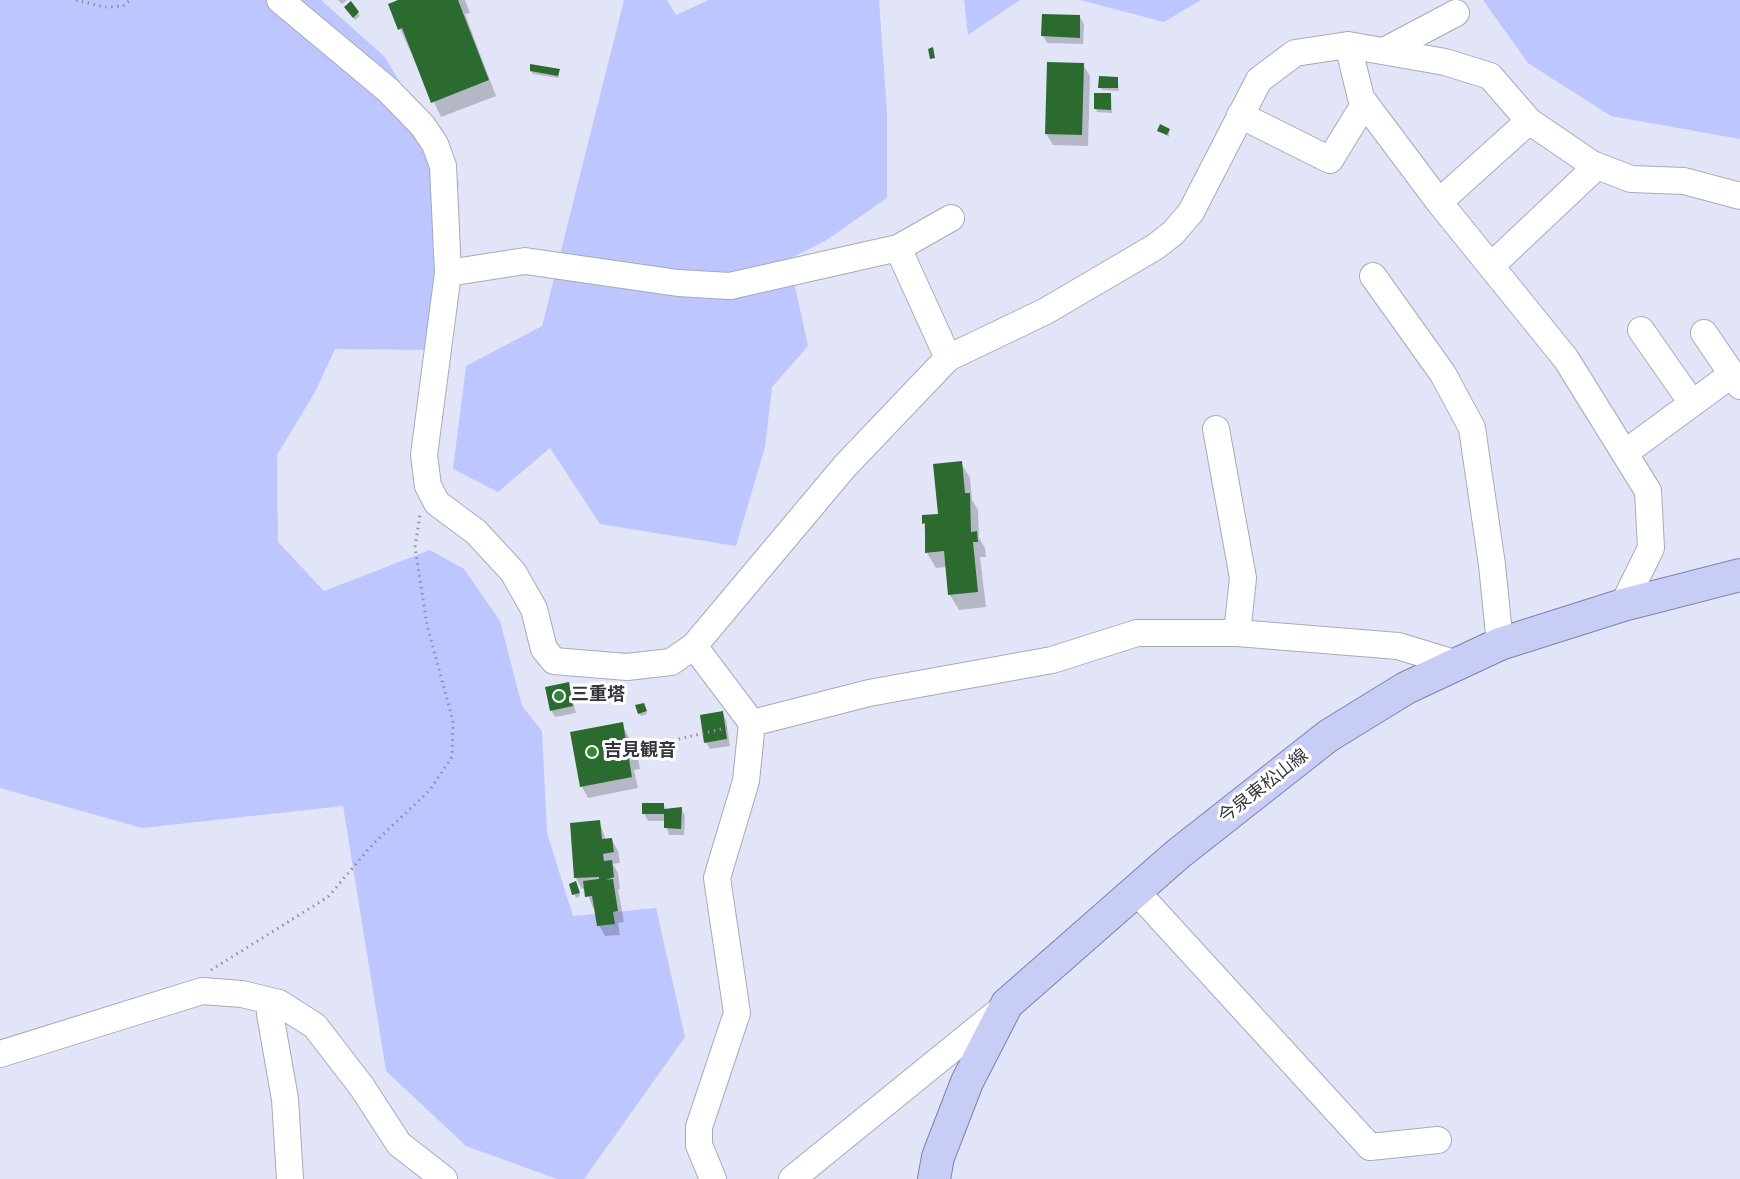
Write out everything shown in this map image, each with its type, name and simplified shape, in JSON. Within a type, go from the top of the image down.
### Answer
[{"type":"main road","name":"今泉東松山線","points":[[934,1179],[938,1157],[967,1082],[1007,1004],[1178,854],[1328,736],[1406,688],[1455,663],[1500,644],[1623,605],[1740,575]]},
{"type":"street","points":[[280,0],[388,90],[422,125],[435,144],[443,166],[448,273],[424,455],[425,475],[437,503],[476,532],[513,572],[534,609],[544,649],[554,662],[627,667],[671,662],[694,646],[845,466],[948,358],[1046,311],[1155,247],[1173,233],[1191,212],[1259,80],[1295,53],[1348,45],[1445,62],[1490,76],[1529,121],[1597,166],[1631,179],[1684,181],[1740,196]]},
{"type":"street","points":[[1384,51],[1456,13]]},
{"type":"street","points":[[1348,45],[1361,98],[1438,202],[1566,360],[1626,452],[1648,491],[1651,548],[1623,605]]},
{"type":"street","points":[[1240,115],[1330,160],[1365,103]]},
{"type":"street","points":[[1438,202],[1529,121]]},
{"type":"street","points":[[1491,266],[1597,166]]},
{"type":"street","points":[[448,273],[525,261],[678,283],[730,286],[898,248],[951,218]]},
{"type":"street","points":[[898,248],[948,358]]},
{"type":"street","points":[[1372,276],[1443,374],[1473,428],[1492,565],[1500,644]]},
{"type":"street","points":[[1641,330],[1692,403]]},
{"type":"street","points":[[1626,452],[1692,403],[1735,381],[1704,333]]},
{"type":"street","points":[[1216,429],[1244,578],[1237,633]]},
{"type":"street","points":[[752,723],[869,693],[1052,660],[1137,633],[1237,633],[1398,646],[1455,663]]},
{"type":"street","points":[[694,646],[752,723],[746,781],[717,878],[737,1013],[699,1127],[699,1145],[713,1179]]},
{"type":"street","points":[[1136,891],[1370,1146],[1437,1140]]},
{"type":"street","points":[[0,1054],[202,992],[242,993],[279,1003],[315,1026],[362,1087],[399,1144],[444,1179]]},
{"type":"street","points":[[279,1003],[270,1014],[285,1099],[290,1179]]},
{"type":"street","points":[[792,1179],[1007,1004]]},
{"type":"path","points":[[76,0],[105,7],[123,6],[130,0]]},
{"type":"path","points":[[208,972],[328,897],[373,844],[429,791],[452,757],[453,721],[427,625],[415,547],[425,475]]},
{"type":"path","points":[[632,750],[720,730]]},
{"type":"shaded area","points":[[0,0],[321,0],[385,57],[459,183],[425,350],[335,349],[315,392],[277,455],[278,542],[324,591],[430,550],[464,569],[500,621],[522,706],[542,731],[547,833],[573,916],[656,908],[685,1037],[584,1179],[557,1179],[466,1146],[386,1071],[343,806],[142,828],[0,788]]},
{"type":"shaded area","points":[[624,0],[667,0],[676,15],[709,0],[879,0],[887,112],[887,198],[825,241],[789,259],[808,346],[772,387],[765,447],[736,546],[600,524],[550,448],[498,492],[453,469],[466,366],[542,326]]},
{"type":"shaded area","points":[[964,0],[1020,0],[968,35]]},
{"type":"shaded area","points":[[1080,0],[1201,0],[1164,22]]},
{"type":"shaded area","points":[[1483,0],[1740,0],[1740,139],[1611,116],[1528,63]]},
{"type":"building","points":[[398,0],[458,0],[489,80],[431,103],[402,28],[398,30],[388,4]]},
{"type":"building","points":[[351,1],[359,12],[353,18],[344,7]]},
{"type":"building","points":[[1042,14],[1080,15],[1080,38],[1041,36]]},
{"type":"building","points":[[933,47],[935,58],[930,59],[928,49]]},
{"type":"building","points":[[1047,62],[1084,63],[1082,135],[1045,134]]},
{"type":"building","points":[[530,64],[560,69],[558,76],[530,71]]},
{"type":"building","points":[[1099,76],[1118,77],[1118,88],[1098,88]]},
{"type":"building","points":[[1094,93],[1111,93],[1111,110],[1094,109]]},
{"type":"building","points":[[1160,124],[1170,129],[1167,135],[1157,131]]},
{"type":"building","points":[[962,461],[965,493],[970,493],[971,532],[977,531],[978,542],[973,542],[978,592],[948,595],[944,551],[925,553],[925,523],[922,524],[922,515],[938,514],[933,464]]},
{"type":"building","name":"三重塔","points":[[569,682],[573,706],[550,711],[545,687]]},
{"type":"building","points":[[644,703],[647,711],[638,714],[635,705]]},
{"type":"building","points":[[723,711],[727,739],[704,743],[700,715]]},
{"type":"building","points":[[623,722],[626,741],[631,740],[635,758],[629,759],[632,777],[580,787],[570,732]]},
{"type":"building","points":[[642,803],[664,803],[664,809],[682,807],[681,829],[664,828],[664,814],[642,814]]},
{"type":"building","points":[[600,820],[602,839],[612,838],[614,852],[603,854],[604,861],[612,860],[614,877],[606,880],[613,879],[618,911],[613,912],[615,924],[597,926],[592,896],[585,897],[583,881],[599,879],[599,877],[574,878],[570,823]]},
{"type":"building","points":[[576,881],[580,893],[572,895],[569,884]]},
{"type":"place","name":"三重塔","points":[[559,696]]},
{"type":"place","name":"吉見観音","points":[[592,752]]}]
